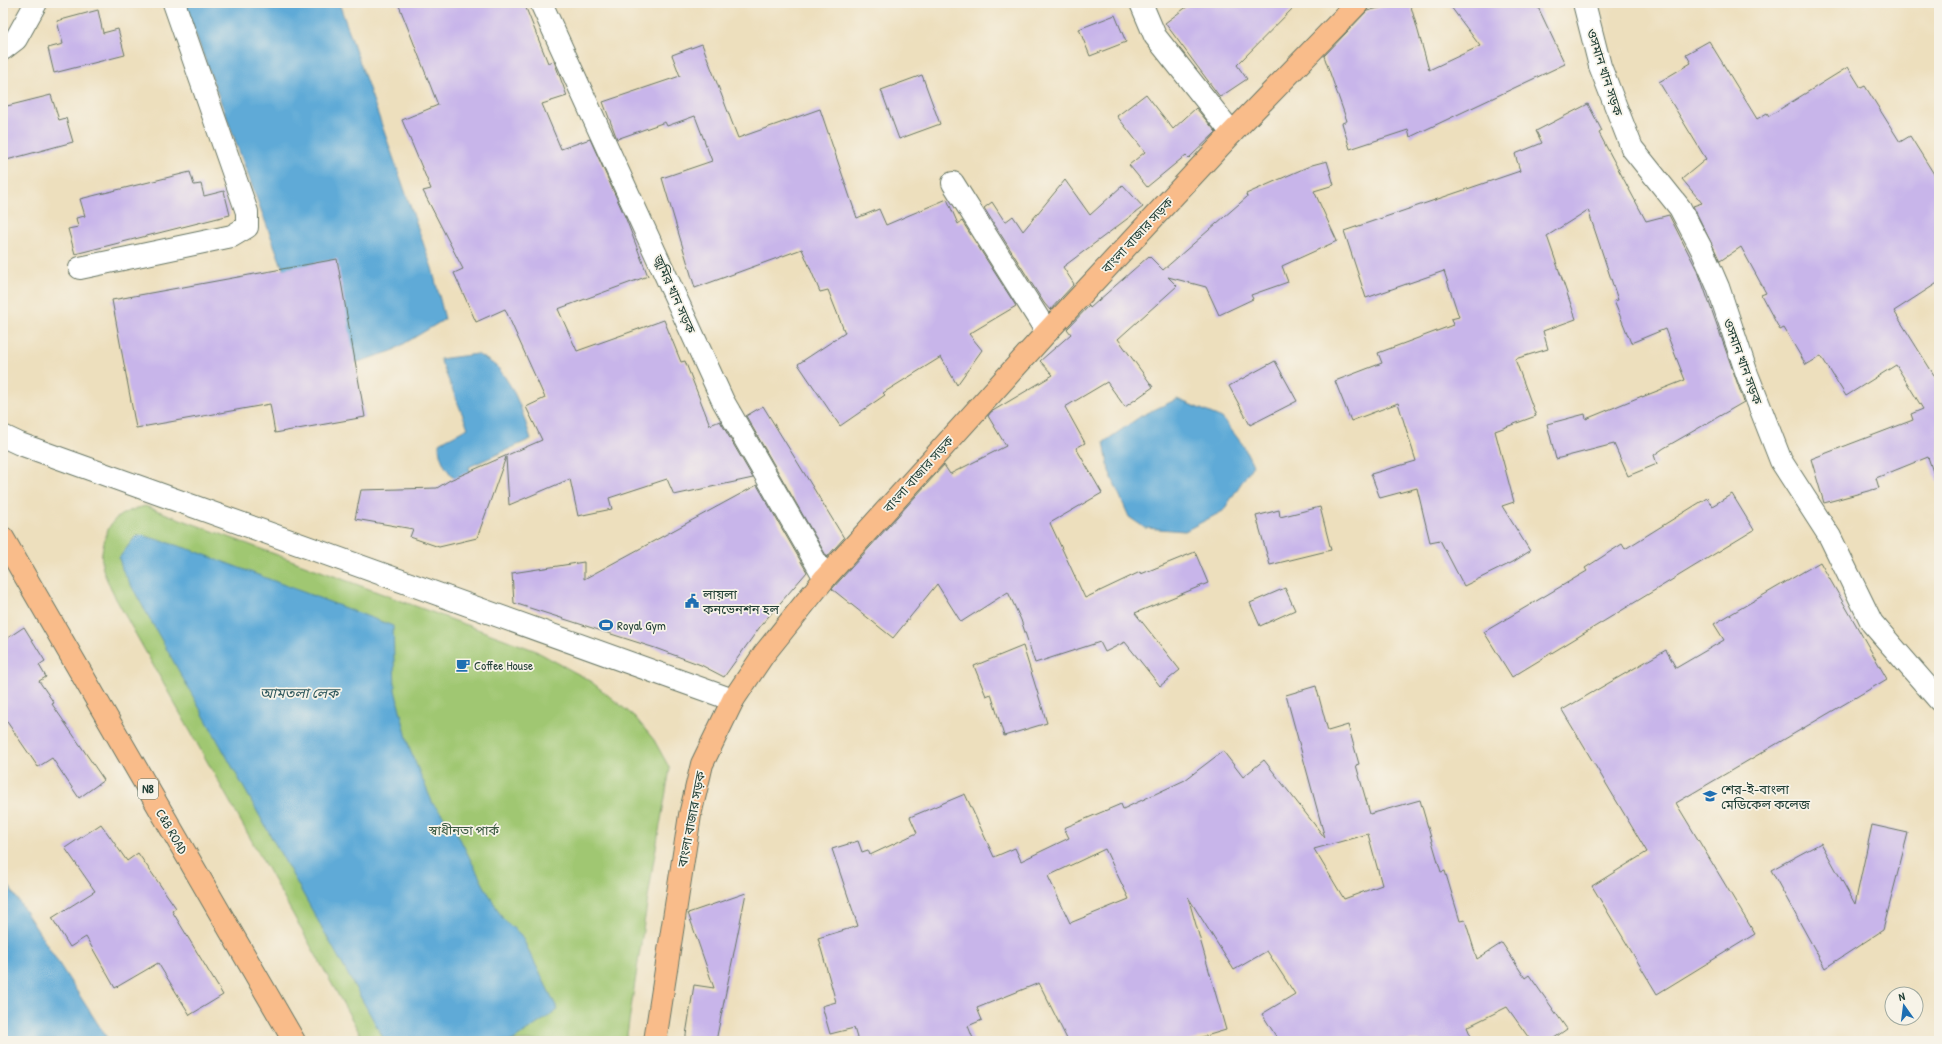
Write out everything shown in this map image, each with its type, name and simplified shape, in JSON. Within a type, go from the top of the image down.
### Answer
[{"type":"main road","name":"বাংলা বাজার সড়ক","points":[[655,1041],[690,815],[702,764],[733,700],[764,654],[825,578],[1047,332],[1232,133],[1358,3]]},
{"type":"main road","name":"C&B ROAD","points":[[3,538],[294,1041]]},
{"type":"street","points":[[3,48],[16,39],[36,3]]},
{"type":"street","points":[[80,268],[232,236],[247,227],[247,212],[174,3]]},
{"type":"street","name":"জুমির খান সড়ক","points":[[541,3],[723,401],[825,578]]},
{"type":"street","points":[[1141,3],[1154,36],[1232,133]]},
{"type":"street","name":"ওসমান খান সড়ক","points":[[1584,3],[1600,66],[1632,148],[1680,208],[1702,250],[1718,287],[1747,374],[1780,461],[1830,537],[1872,623],[1939,700]]},
{"type":"street","points":[[953,183],[1047,332]]},
{"type":"street","points":[[3,436],[20,444],[733,700]]},
{"type":"green space","name":"স্বাধীনতা পার্ক","points":[[145,506],[534,650],[589,680],[635,717],[654,740],[670,769],[653,865],[626,1041],[364,1041],[116,599],[106,577],[102,564],[102,553],[103,545],[110,526],[118,517]]},
{"type":"water","points":[[184,3],[339,3],[432,268],[445,319],[392,351],[355,363],[283,269]]},
{"type":"water","points":[[477,354],[498,368],[510,384],[531,439],[469,467],[477,496],[450,474],[442,460],[439,443],[468,428],[440,359]]},
{"type":"water","points":[[1177,399],[1222,418],[1243,445],[1253,465],[1223,511],[1185,531],[1145,528],[1129,517],[1109,471],[1104,442],[1141,416]]},
{"type":"water","name":"আমতলা লেক","points":[[142,535],[192,550],[393,626],[395,690],[410,750],[433,804],[455,829],[503,919],[521,935],[558,1010],[512,1041],[385,1041],[122,569],[119,558],[135,537]]},
{"type":"water","points":[[3,877],[109,1041],[3,1041]]},
{"type":"building","points":[[398,3],[524,3],[548,63],[554,61],[567,96],[542,104],[561,149],[590,139],[626,219],[648,276],[558,309],[577,351],[664,320],[681,362],[685,361],[710,425],[720,421],[753,478],[674,495],[667,479],[609,498],[612,509],[578,516],[570,479],[509,505],[506,457],[477,538],[439,547],[410,537],[413,529],[355,519],[361,490],[437,488],[450,480],[542,440],[526,407],[545,398],[505,309],[476,322],[454,273],[463,269],[423,191],[431,189],[402,120],[438,105]]},
{"type":"building","points":[[1192,3],[1298,3],[1237,65],[1247,79],[1220,97],[1165,23]]},
{"type":"building","points":[[1398,3],[1410,3],[1429,70],[1480,46],[1448,3],[1536,3],[1565,64],[1410,137],[1408,130],[1350,149],[1342,123],[1347,121],[1324,56],[1367,11]]},
{"type":"building","points":[[98,10],[103,33],[118,29],[125,55],[54,73],[48,48],[63,44],[57,21]]},
{"type":"building","points":[[1115,15],[1126,42],[1090,56],[1079,29]]},
{"type":"building","points":[[1709,41],[1757,119],[1767,113],[1769,116],[1848,67],[1861,88],[1865,86],[1900,142],[1910,136],[1939,182],[1939,282],[1894,311],[1939,383],[1939,481],[1936,481],[1928,457],[1876,478],[1879,488],[1824,503],[1811,459],[1913,420],[1911,414],[1923,409],[1896,365],[1846,396],[1821,356],[1806,365],[1784,328],[1780,330],[1761,295],[1766,293],[1741,247],[1720,261],[1693,206],[1702,203],[1682,179],[1706,159],[1659,82],[1691,63],[1686,54]]},
{"type":"building","points":[[702,44],[738,138],[820,109],[857,218],[879,209],[886,225],[947,199],[958,224],[962,221],[1016,306],[969,334],[982,350],[957,385],[941,357],[883,393],[885,395],[840,426],[798,364],[845,333],[828,290],[820,292],[802,249],[695,288],[662,178],[712,161],[695,116],[667,126],[665,122],[617,139],[603,102],[680,76],[672,55]]},
{"type":"building","points":[[922,75],[940,124],[899,139],[881,90]]},
{"type":"building","points":[[1146,94],[1173,129],[1196,108],[1216,132],[1189,158],[1186,155],[1147,187],[1129,165],[1145,152],[1117,116]]},
{"type":"building","points":[[51,95],[59,120],[66,118],[73,142],[3,161],[3,107]]},
{"type":"building","points":[[1588,104],[1602,131],[1599,133],[1646,221],[1669,215],[1699,274],[1744,402],[1654,455],[1657,464],[1628,476],[1614,444],[1556,459],[1547,424],[1585,414],[1586,419],[1685,380],[1665,329],[1631,343],[1614,301],[1618,300],[1588,210],[1547,236],[1576,319],[1543,331],[1548,349],[1515,359],[1536,416],[1495,431],[1514,502],[1502,506],[1530,551],[1513,562],[1464,586],[1440,540],[1430,542],[1417,488],[1380,498],[1371,474],[1416,461],[1398,403],[1351,421],[1335,381],[1382,363],[1378,353],[1453,325],[1451,319],[1459,317],[1444,271],[1366,298],[1344,231],[1520,171],[1515,154],[1542,143],[1536,131]]},
{"type":"building","points":[[1327,161],[1334,185],[1314,191],[1337,241],[1282,266],[1288,282],[1251,295],[1253,299],[1219,315],[1206,287],[1168,277],[1177,286],[1118,339],[1153,387],[1125,407],[1107,382],[1065,407],[1085,443],[1076,448],[1102,493],[1050,523],[1085,598],[1140,572],[1141,574],[1195,552],[1208,583],[1135,613],[1180,670],[1160,686],[1125,642],[1105,652],[1100,642],[1035,663],[1021,620],[1008,592],[961,622],[937,584],[893,638],[832,589],[944,465],[950,474],[1006,446],[988,416],[991,412],[1053,375],[1040,361],[1071,334],[1067,329],[1089,306],[1090,308],[1149,256],[1163,270],[1247,197],[1246,194],[1312,165]]},
{"type":"building","points":[[190,172],[194,185],[201,184],[204,196],[224,191],[230,215],[75,254],[68,229],[78,227],[76,218],[85,216],[80,199]]},
{"type":"building","points":[[1065,180],[1090,215],[1123,185],[1143,207],[1063,267],[1074,284],[1050,310],[1044,303],[984,208],[992,202],[1005,222],[1013,216],[1023,231]]},
{"type":"building","points":[[337,259],[365,417],[275,433],[270,404],[136,428],[112,300]]},
{"type":"building","points":[[1275,361],[1297,401],[1250,425],[1229,386]]},
{"type":"building","points":[[763,406],[844,538],[827,557],[746,416]]},
{"type":"building","points":[[757,485],[807,572],[762,624],[724,677],[701,665],[655,648],[514,603],[512,573],[584,562],[584,579]]},
{"type":"building","points":[[1732,494],[1754,530],[1512,677],[1484,632],[1587,571],[1585,568],[1622,544],[1625,549],[1707,498],[1712,506]]},
{"type":"building","points":[[1320,507],[1331,550],[1270,565],[1256,516],[1279,510],[1280,517]]},
{"type":"building","points":[[1820,562],[1887,679],[1676,803],[1755,934],[1657,994],[1592,886],[1647,852],[1562,710],[1666,650],[1676,668],[1724,640],[1714,624]]},
{"type":"building","points":[[1285,588],[1295,610],[1260,626],[1250,603]]},
{"type":"building","points":[[24,627],[45,661],[39,665],[46,677],[39,681],[54,703],[52,704],[104,780],[79,798],[52,758],[38,767],[3,716],[3,641]]},
{"type":"building","points":[[1023,646],[1047,723],[1004,736],[991,694],[986,696],[974,666]]},
{"type":"building","points":[[1316,686],[1328,731],[1348,725],[1359,764],[1356,765],[1370,814],[1420,800],[1441,872],[1445,871],[1460,921],[1465,920],[1477,959],[1502,943],[1525,978],[1529,975],[1567,1029],[1550,1041],[1531,1041],[1507,1007],[1467,1027],[1473,1041],[1279,1041],[1262,1014],[1295,994],[1267,951],[1234,970],[1188,897],[1226,1030],[1189,1041],[1068,1041],[1039,983],[977,1008],[982,1020],[968,1026],[974,1041],[858,1041],[854,1028],[830,1034],[822,1006],[836,1002],[818,938],[858,926],[832,849],[858,841],[862,852],[868,850],[870,855],[917,833],[910,817],[965,794],[994,857],[1015,848],[1021,861],[1069,838],[1064,828],[1121,804],[1123,809],[1185,780],[1223,751],[1243,777],[1264,760],[1325,838],[1286,695]],"holes":[[[1368,834],[1382,885],[1344,899],[1314,849]],[[1105,849],[1129,899],[1070,923],[1048,876]]]},
{"type":"building","points":[[101,824],[127,861],[138,853],[176,908],[172,911],[223,995],[190,1015],[158,963],[115,988],[86,937],[70,947],[52,918],[95,891],[65,848]]},
{"type":"building","points":[[1872,825],[1908,833],[1883,930],[1825,968],[1771,870],[1821,843],[1855,904]]},
{"type":"building","points":[[746,893],[716,1041],[685,1041],[694,985],[714,988],[688,913]]},
{"type":"place","name":"লায়লা কনভেনশন হল","points":[[692,601]]},
{"type":"place","name":"Royal Gym","points":[[606,625]]},
{"type":"place","name":"Coffee House","points":[[463,665]]},
{"type":"place","name":"শের-ই-বাংলা মেডিকেল কলেজ","points":[[1710,796]]}]
